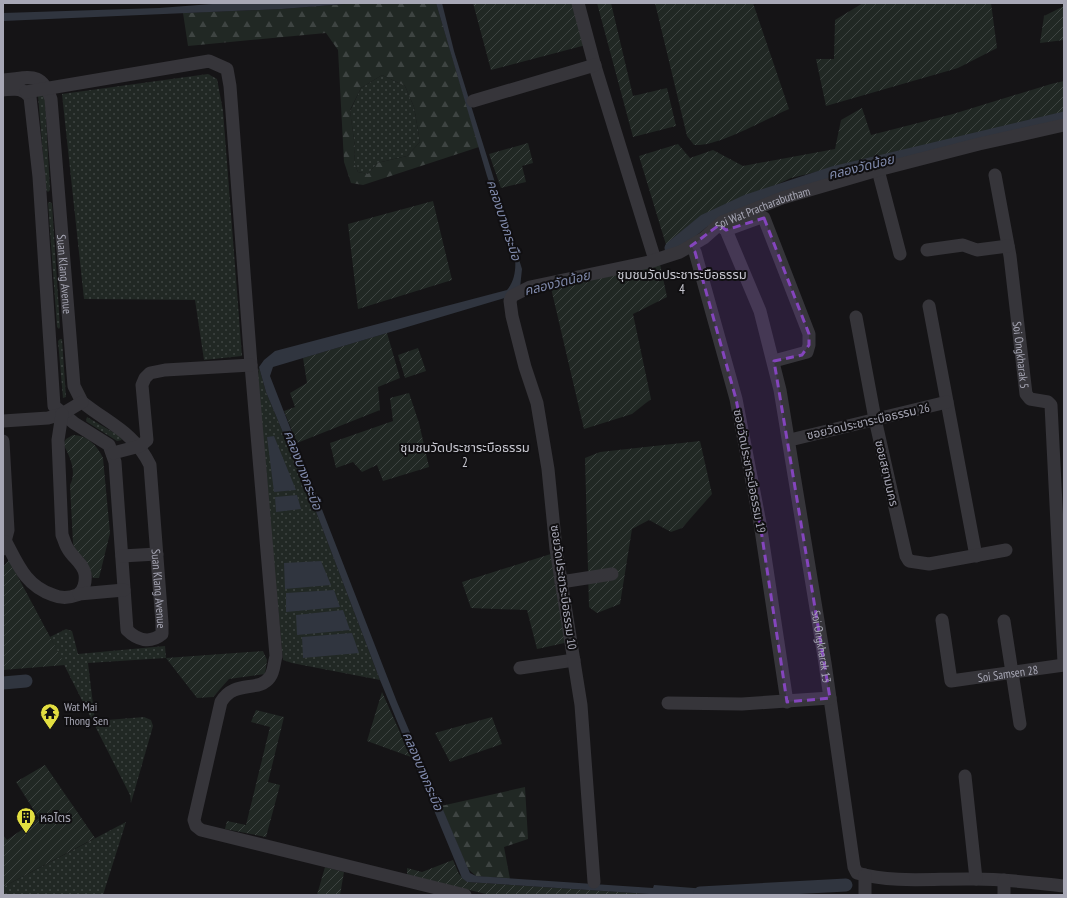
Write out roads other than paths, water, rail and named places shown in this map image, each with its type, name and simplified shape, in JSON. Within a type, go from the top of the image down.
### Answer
[{"type":"street","points":[[578,3],[652,261]]},
{"type":"street","points":[[3,90],[19,88],[26,92],[209,61],[227,69],[230,86],[251,365],[276,656],[271,676],[267,682],[239,688],[226,694],[221,702],[194,820],[196,826],[201,830],[465,895]]},
{"type":"street","points":[[473,101],[595,65]]},
{"type":"street","points":[[3,80],[35,78],[42,80],[48,88]]},
{"type":"street","name":"Suan Klang Avenue","points":[[26,92],[30,97],[40,198],[54,406],[62,414],[109,445],[113,453],[115,462],[127,630],[140,640],[150,640],[158,638],[162,634],[162,623],[150,465],[140,446],[82,402],[74,386],[51,99],[48,88]]},
{"type":"street","name":"Soi Wat Pracharabutham","points":[[512,296],[530,287],[652,261],[680,252],[723,228],[722,222],[782,198],[878,170],[979,144],[1064,126]]},
{"type":"street","points":[[878,170],[900,254]]},
{"type":"street","name":"Soi Ongkharak 5","points":[[995,175],[1010,256],[1026,394],[1030,399],[1048,402],[1051,405],[1064,664]]},
{"type":"street","points":[[40,198],[59,196]]},
{"type":"street","points":[[723,228],[764,218],[809,334],[810,346],[807,352],[774,361]]},
{"type":"street","name":"Soi Ongkharak 13","points":[[723,228],[760,311],[774,361],[790,440],[830,698],[854,867],[857,873],[865,875]]},
{"type":"street","points":[[927,250],[963,245],[977,250],[1008,246]]},
{"type":"street","name":"ซอยวัดประชาระบือธรรม 19","points":[[691,246],[695,252],[701,272],[736,399],[760,523],[787,702]]},
{"type":"street","name":"ซอยวัดประชาระบือธรรม 10","points":[[512,296],[510,301],[512,316],[543,431],[562,582],[584,737],[594,882]]},
{"type":"street","points":[[929,306],[976,556]]},
{"type":"street","name":"ซอยสยามนคร","points":[[856,317],[876,419],[906,556],[909,561],[929,564],[1006,550]]},
{"type":"street","points":[[50,335],[70,333]]},
{"type":"street","points":[[113,453],[140,446],[147,440],[142,385],[145,378],[150,373],[165,370],[251,365]]},
{"type":"street","points":[[3,421],[48,418],[62,414],[82,402]]},
{"type":"street","name":"ซอยวัดประชาระบือธรรม 26","points":[[790,440],[947,402]]},
{"type":"street","points":[[62,414],[58,440],[62,535],[67,548],[84,567],[86,576],[84,588],[80,594]]},
{"type":"street","points":[[3,441],[8,530],[4,545],[25,577],[40,591],[58,597],[71,597],[80,594],[124,590]]},
{"type":"street","points":[[122,556],[157,554]]},
{"type":"street","points":[[562,582],[612,574]]},
{"type":"street","name":"Soi Samsen 28","points":[[942,620],[951,681],[1064,664]]},
{"type":"street","points":[[1004,621],[1020,724]]},
{"type":"street","points":[[520,668],[574,660]]},
{"type":"street","points":[[668,703],[742,704],[830,698]]},
{"type":"street","points":[[965,776],[976,879]]},
{"type":"street","points":[[865,895],[865,875],[906,879],[1004,880],[1064,886]]},
{"type":"street","points":[[1004,880],[1004,895]]},
{"type":"water","points":[[225,3],[357,3],[282,9],[3,21],[3,13],[159,8]]},
{"type":"water","points":[[436,3],[442,3],[454,51],[522,269],[520,288],[508,297],[273,367],[270,376],[397,702],[470,873],[476,876],[653,888],[654,885],[707,889],[705,895],[664,895],[467,882],[462,878],[380,680],[315,509],[266,392],[259,367],[264,360],[275,351],[507,290],[512,283],[515,270],[515,258],[487,176]]},
{"type":"water","points":[[274,436],[296,490],[274,492],[267,437]]},
{"type":"water","points":[[297,495],[301,509],[276,512],[275,497]]},
{"type":"water","points":[[321,561],[331,585],[285,589],[284,563]]},
{"type":"water","points":[[334,590],[340,607],[286,612],[286,593]]},
{"type":"water","points":[[343,610],[350,630],[297,635],[296,615]]},
{"type":"water","points":[[352,633],[359,653],[303,658],[302,637]]},
{"type":"waterway","name":"คลองวัดน้อย","points":[[671,248],[704,221],[747,201],[836,172],[1064,118]]},
{"type":"waterway","points":[[3,683],[26,681]]},
{"type":"waterway","name":"คลองบางกระบือ","points":[[700,893],[846,885]]},
{"type":"place","name":"Wat Mai Thong Sen","points":[[50,730]]},
{"type":"place","name":"หอไตร","points":[[26,834]]},
{"type":"district","name":"ชุมชนวัดประชาระบือธรรม 4","points":[[682,282]]},
{"type":"district","name":"ชุมชนวัดประชาระบือธรรม 2","points":[[465,454]]}]
